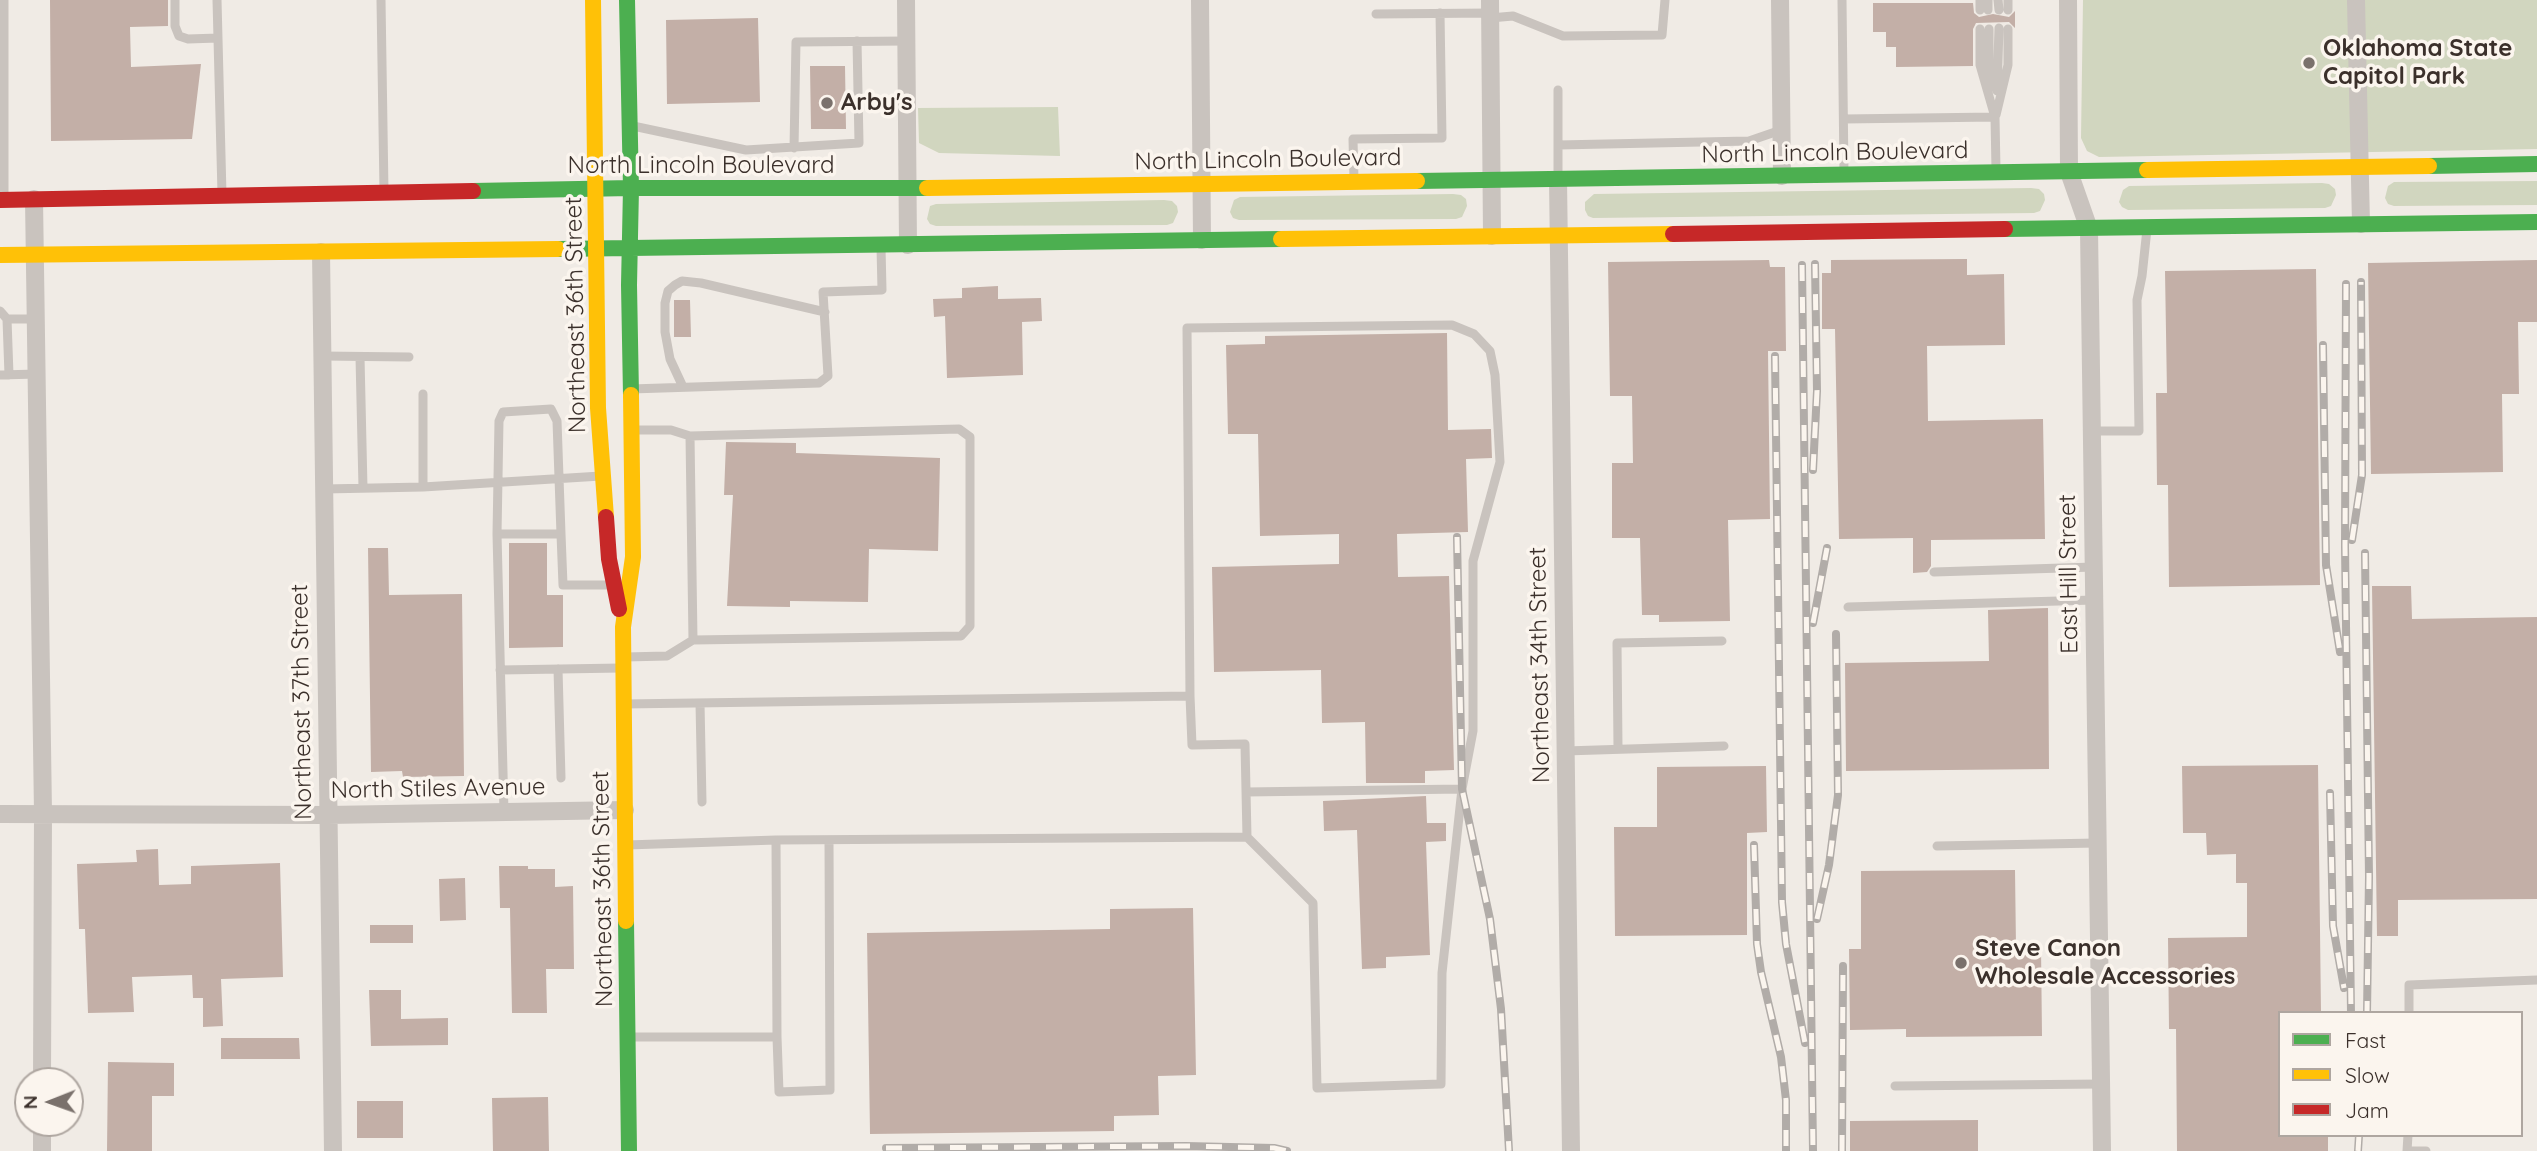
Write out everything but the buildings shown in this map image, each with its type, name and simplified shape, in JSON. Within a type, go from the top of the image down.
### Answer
[{"type":"main road","name":"Northeast 36th Street","points":[[593,0],[598,408],[609,559],[623,627]]},
{"type":"main road","name":"Northeast 36th Street","points":[[627,0],[631,188],[629,248],[632,557],[623,627],[623,663],[629,1151]]},
{"type":"main road","name":"North Lincoln Boulevard","points":[[2,200],[631,188],[908,188],[2069,173],[2537,163]]},
{"type":"main road","points":[[0,255],[2537,222]]},
{"type":"street","points":[[906,0],[908,245]]},
{"type":"street","points":[[1200,0],[1202,240]]},
{"type":"street","points":[[1780,0],[1782,176]]},
{"type":"street","name":"East Hill Street","points":[[2068,0],[2069,173],[2089,229],[2102,1151]]},
{"type":"street","points":[[2357,0],[2361,224]]},
{"type":"street","points":[[1490,10],[1492,236]]},
{"type":"street","name":"Northeast 34th Street","points":[[1558,178],[1571,1151]]},
{"type":"street","points":[[34,199],[43,813],[42,1067]]},
{"type":"street","name":"Northeast 37th Street","points":[[321,251],[333,1151]]},
{"type":"street","name":"North Stiles Avenue","points":[[0,814],[328,815],[625,810]]},
{"type":"lane","points":[[2,0],[2,200]]},
{"type":"lane","points":[[175,0],[178,36],[188,40],[218,38]]},
{"type":"lane","points":[[217,0],[222,196]]},
{"type":"lane","points":[[381,0],[384,193]]},
{"type":"lane","points":[[1376,14],[1490,10],[1563,36],[1662,35],[1665,0]]},
{"type":"lane","points":[[1842,0],[1844,175]]},
{"type":"lane","points":[[1354,182],[1353,139],[1441,138],[1440,13]]},
{"type":"lane","points":[[1995,117],[1980,65],[1994,29],[2008,65],[1995,117],[1996,173]]},
{"type":"lane","points":[[794,148],[796,42],[906,40]]},
{"type":"lane","points":[[629,125],[746,150],[859,143],[857,41]]},
{"type":"lane","points":[[1558,90],[1558,178]]},
{"type":"lane","points":[[1844,119],[1995,117]]},
{"type":"lane","points":[[1558,145],[1749,141],[1781,130]]},
{"type":"lane","points":[[2092,431],[2139,431],[2137,300],[2143,276],[2147,228]]},
{"type":"lane","points":[[631,389],[819,383],[828,376],[823,292],[882,290],[881,245]]},
{"type":"lane","points":[[682,387],[670,359],[665,332],[665,303],[668,291],[682,281],[825,312]]},
{"type":"lane","points":[[36,319],[3,315],[4,375],[37,374]]},
{"type":"lane","points":[[1452,325],[1474,334],[1490,351],[1495,375],[1500,462],[1473,561],[1473,731],[1462,789],[1442,973],[1441,1084],[1317,1088],[1313,903],[1247,837],[1245,744],[1192,745],[1190,696],[1187,328],[1452,325]]},
{"type":"lane","points":[[322,356],[409,357]]},
{"type":"lane","points":[[360,357],[363,488]]},
{"type":"lane","points":[[423,394],[423,487]]},
{"type":"lane","points":[[504,813],[497,534],[499,421],[503,412],[551,409],[557,421],[563,585],[614,585]]},
{"type":"lane","points":[[500,670],[558,669],[623,663],[667,656],[693,640],[961,636],[970,626],[970,437],[959,429],[690,436],[671,430],[632,430]]},
{"type":"lane","points":[[690,436],[693,640]]},
{"type":"lane","points":[[324,489],[423,487],[602,476]]},
{"type":"lane","points":[[497,534],[561,534]]},
{"type":"lane","points":[[1934,572],[2094,567]]},
{"type":"lane","points":[[1848,607],[2094,600]]},
{"type":"lane","points":[[1618,748],[1617,643],[1722,640]]},
{"type":"lane","points":[[558,669],[561,778]]},
{"type":"lane","points":[[624,704],[1190,696]]},
{"type":"lane","points":[[700,703],[702,803]]},
{"type":"lane","points":[[1565,751],[1724,746]]},
{"type":"lane","points":[[1246,792],[1462,789]]},
{"type":"lane","points":[[625,845],[776,840],[1247,837]]},
{"type":"lane","points":[[776,840],[779,1091],[830,1090],[829,840]]},
{"type":"lane","points":[[1937,846],[2097,843]]},
{"type":"lane","points":[[2409,1011],[2409,985],[2537,980]]},
{"type":"lane","points":[[628,1038],[777,1037]]},
{"type":"lane","points":[[1895,1086],[2101,1084]]},
{"type":"lane","points":[[2407,1151],[2426,1151]]},
{"type":"green space","name":"Oklahoma State Capitol Park","points":[[2083,0],[2537,0],[2537,149],[2099,157],[2087,151],[2081,138]]},
{"type":"green space","points":[[1058,107],[1060,156],[939,153],[919,143],[918,108]]},
{"type":"green space","points":[[2537,181],[2537,205],[2394,206],[2388,204],[2385,198],[2388,186],[2394,182]]},
{"type":"green space","points":[[2322,183],[2335,189],[2336,195],[2331,206],[2325,208],[2128,210],[2119,202],[2123,190],[2129,186]]},
{"type":"green space","points":[[2039,189],[2045,200],[2040,211],[2034,213],[1593,218],[1588,216],[1585,210],[1585,202],[1594,194]]},
{"type":"green space","points":[[1453,194],[1466,199],[1467,206],[1462,217],[1456,219],[1239,220],[1233,218],[1230,212],[1234,200],[1240,197]]},
{"type":"green space","points":[[1172,201],[1178,212],[1173,223],[1167,225],[936,226],[930,224],[927,219],[930,206],[936,204]]},
{"type":"railway","points":[[1813,470],[1817,391],[1815,264]]},
{"type":"railway","points":[[1802,265],[1813,1151]]},
{"type":"railway","points":[[2352,540],[2362,475],[2361,282]]},
{"type":"railway","points":[[2346,284],[2345,546],[2351,1011]]},
{"type":"railway","points":[[2323,345],[2326,565],[2340,652]]},
{"type":"railway","points":[[1775,356],[1782,902],[1786,944],[1805,1043]]},
{"type":"railway","points":[[1457,537],[1462,789],[1490,919],[1501,1009],[1509,1151]]},
{"type":"railway","points":[[1813,623],[1827,548]]},
{"type":"railway","points":[[2365,553],[2369,877],[2367,1011]]},
{"type":"railway","points":[[1817,919],[1829,865],[1838,795],[1836,634]]},
{"type":"railway","points":[[2330,793],[2333,926],[2344,988]]},
{"type":"railway","points":[[1754,845],[1757,944],[1781,1057],[1786,1100],[1786,1151]]},
{"type":"railway","points":[[1842,1151],[1843,966]]},
{"type":"railway","points":[[2358,1151],[2359,1137]]},
{"type":"railway","points":[[886,1148],[1186,1146],[1274,1148],[1287,1151]]},
{"type":"traffic: fast","points":[[627,0],[631,395]]},
{"type":"traffic: fast","points":[[2429,166],[2537,164]]},
{"type":"traffic: fast","points":[[1417,181],[2147,170]]},
{"type":"traffic: fast","points":[[473,191],[927,188]]},
{"type":"traffic: fast","points":[[2005,229],[2537,222]]},
{"type":"traffic: fast","points":[[558,249],[1281,239]]},
{"type":"traffic: fast","points":[[626,921],[629,1151]]},
{"type":"traffic: slow","points":[[593,0],[598,408],[606,517]]},
{"type":"traffic: slow","points":[[2147,170],[2429,166]]},
{"type":"traffic: slow","points":[[927,188],[1417,181]]},
{"type":"traffic: slow","points":[[1281,239],[1673,234]]},
{"type":"traffic: slow","points":[[0,255],[558,249]]},
{"type":"traffic: slow","points":[[626,921],[623,627],[633,557],[631,395]]},
{"type":"traffic: jam","points":[[0,200],[473,191]]},
{"type":"traffic: jam","points":[[1673,234],[2005,229]]},
{"type":"traffic: jam","points":[[606,517],[609,559],[619,609]]},
{"type":"place","name":"Oklahoma State Capitol Park","points":[[2309,63]]},
{"type":"place","name":"Arby's","points":[[827,103]]},
{"type":"place","name":"Steve Canon Wholesale Accessories","points":[[1961,963]]}]
